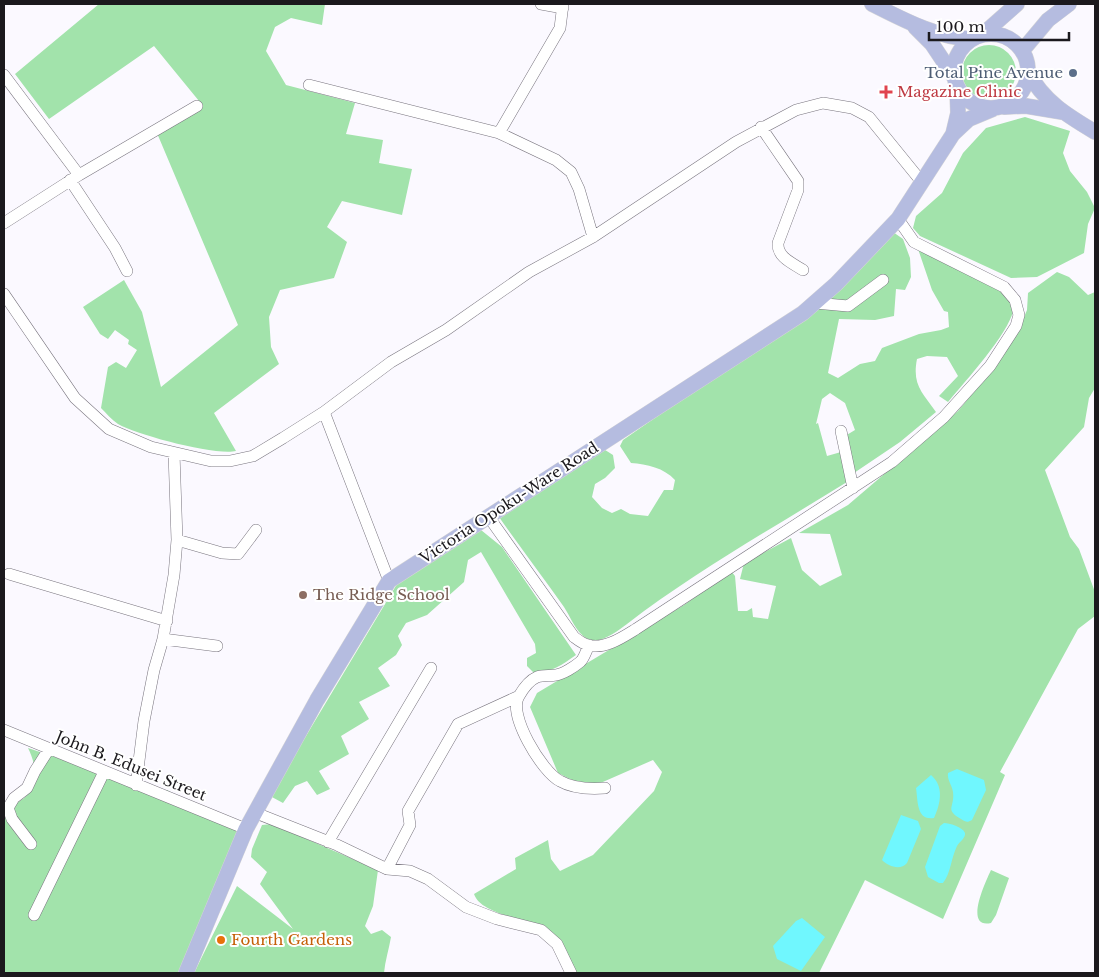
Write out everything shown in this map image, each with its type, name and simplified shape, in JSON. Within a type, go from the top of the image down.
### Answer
[{"type":"main road","points":[[872,4],[910,23],[942,35],[977,37],[995,34],[1008,38],[1022,51],[1027,61],[1028,72],[1026,85],[1019,96],[998,108],[970,119],[953,134]]},
{"type":"main road","points":[[953,134],[958,113],[954,65],[958,53],[1017,4]]},
{"type":"main road","points":[[1022,51],[1048,20],[1070,4]]},
{"type":"main road","points":[[910,23],[932,44],[964,98],[974,105],[998,108],[1026,106],[1062,112]]},
{"type":"main road","points":[[1028,72],[1039,89],[1062,112],[1095,132]]},
{"type":"main road","name":"Victoria Opoku-Ware Road","points":[[186,973],[246,829],[316,700],[389,581],[803,313],[836,284],[898,219],[953,134]]},
{"type":"street","points":[[499,133],[560,28],[563,6],[541,4]]},
{"type":"street","points":[[4,75],[75,178],[116,248],[127,271]]},
{"type":"street","points":[[310,85],[499,133],[556,160],[571,172],[593,237]]},
{"type":"street","points":[[4,294],[75,398],[109,429],[151,447],[211,461],[230,461],[253,456],[324,412],[391,362],[446,330],[529,272],[593,237],[736,142],[796,110],[823,103],[852,108],[869,117],[921,182]]},
{"type":"street","points":[[4,223],[75,178],[197,106]]},
{"type":"street","points":[[761,127],[798,180],[798,190],[778,243],[778,249],[780,254],[803,270]]},
{"type":"street","points":[[488,516],[574,637],[589,645],[601,645],[615,641],[636,629],[892,462],[944,417],[990,366],[1016,326],[1019,315],[1015,300],[1004,287],[914,242],[898,219]]},
{"type":"street","points":[[815,303],[848,306],[883,280]]},
{"type":"street","points":[[324,412],[389,581]]},
{"type":"street","points":[[841,431],[852,488]]},
{"type":"street","points":[[136,785],[144,721],[154,670],[167,621],[178,540],[174,452]]},
{"type":"street","points":[[178,540],[222,553],[238,554],[256,530]]},
{"type":"street","points":[[9,574],[167,621]]},
{"type":"street","points":[[163,639],[217,646]]},
{"type":"street","points":[[387,869],[410,825],[408,811],[458,724],[517,697],[538,676],[559,674],[581,661],[589,645]]},
{"type":"street","points":[[328,842],[431,668]]},
{"type":"street","points":[[517,697],[516,712],[525,735],[548,772],[560,781],[574,785],[593,789],[605,788]]},
{"type":"street","name":"John B. Edusei Street","points":[[4,730],[246,829]]},
{"type":"street","points":[[31,844],[12,820],[8,808],[14,798],[27,788],[35,770],[49,749]]},
{"type":"street","points":[[34,915],[104,772]]},
{"type":"street","points":[[256,813],[328,842],[387,869],[410,871],[428,878],[466,907],[497,919],[542,930],[557,944],[571,973]]},
{"type":"green space","points":[[99,4],[325,4],[322,25],[291,18],[275,27],[266,51],[286,85],[355,103],[346,134],[383,140],[379,163],[412,169],[402,215],[342,201],[327,227],[347,242],[334,278],[280,290],[269,317],[271,347],[279,364],[214,413],[236,451],[226,452],[195,448],[142,434],[118,424],[101,408],[108,367],[116,362],[126,368],[137,350],[128,344],[129,340],[115,330],[108,339],[100,334],[83,307],[124,280],[142,312],[161,387],[238,325],[154,126],[199,101],[154,46],[49,119],[15,74]]},
{"type":"green space","points":[[984,45],[994,45],[1004,49],[1012,57],[1016,72],[1012,87],[1004,95],[994,99],[984,99],[974,95],[966,87],[962,77],[962,67],[966,57],[974,49]]},
{"type":"green space","points":[[1025,117],[1070,131],[1063,153],[1070,171],[1087,192],[1095,208],[1088,224],[1084,253],[1037,277],[1011,278],[920,236],[913,228],[916,216],[942,193],[963,153],[986,128]]},
{"type":"green space","points":[[893,232],[903,239],[910,258],[911,277],[905,290],[896,289],[894,316],[875,320],[839,319],[828,373],[838,378],[860,364],[875,361],[882,348],[919,334],[949,327],[948,312],[944,311],[932,290],[917,246],[1003,290],[1014,309],[1003,332],[986,357],[948,402],[939,396],[958,376],[947,357],[927,356],[917,359],[916,375],[919,388],[936,412],[900,442],[854,473],[845,436],[855,430],[845,403],[830,393],[822,399],[816,424],[818,423],[827,456],[841,452],[847,482],[707,568],[613,634],[596,640],[591,640],[582,635],[499,517],[602,448],[613,455],[615,468],[605,478],[595,484],[592,497],[602,508],[612,513],[621,509],[630,514],[648,516],[664,490],[673,490],[675,480],[666,472],[655,467],[631,463],[620,446],[623,440],[826,299]]},
{"type":"green space","points":[[1057,272],[1069,277],[1088,295],[1095,292],[1095,388],[1089,398],[1084,427],[1045,470],[1070,537],[1079,549],[1095,592],[1095,616],[1078,629],[1000,772],[1005,775],[943,919],[865,880],[819,973],[577,973],[564,949],[551,932],[538,925],[495,912],[478,901],[474,894],[516,869],[515,858],[548,840],[551,859],[560,871],[593,855],[654,791],[662,772],[653,760],[596,785],[572,780],[558,773],[530,707],[537,693],[684,605],[731,571],[735,576],[738,611],[747,611],[752,608],[753,617],[768,619],[776,586],[740,579],[744,563],[791,538],[802,570],[820,586],[842,575],[830,534],[799,533],[848,505],[958,411],[988,375],[1022,322],[1027,310],[1028,293]]},
{"type":"green space","points":[[481,530],[502,547],[576,655],[546,672],[535,674],[527,666],[527,658],[536,653],[535,644],[481,552],[468,560],[464,582],[427,615],[406,623],[398,636],[402,645],[396,655],[378,668],[390,686],[359,702],[369,719],[341,736],[349,754],[319,771],[330,789],[317,795],[307,781],[295,786],[283,803],[270,796],[397,584]]},
{"type":"green space","points":[[28,748],[156,791],[167,790],[241,832],[178,973],[4,973],[4,809],[23,799],[34,783],[35,771]]},
{"type":"green space","points":[[272,824],[378,870],[373,906],[365,926],[371,934],[382,930],[391,937],[384,973],[194,973],[237,886],[293,929],[260,884],[267,872],[251,857],[252,849],[262,825]]},
{"type":"green space","points":[[991,870],[1009,878],[996,915],[991,923],[983,923],[978,919],[977,912],[981,893]]},
{"type":"water","points":[[957,769],[984,780],[986,790],[972,820],[969,822],[956,816],[951,808],[953,792],[948,773]]},
{"type":"water","points":[[931,775],[940,789],[940,801],[934,818],[928,818],[919,809],[916,788]]},
{"type":"water","points":[[901,815],[918,821],[921,829],[907,863],[898,867],[891,866],[882,860]]},
{"type":"water","points":[[944,823],[959,827],[964,831],[965,835],[953,855],[946,879],[943,883],[939,883],[928,877],[925,867],[940,826]]},
{"type":"water","points":[[802,918],[825,937],[801,971],[777,959],[773,946],[796,921]]},
{"type":"place","name":"Total Pine Avenue","points":[[1073,73]]},
{"type":"place","name":"Magazine Clinic","points":[[886,92]]},
{"type":"place","name":"The Ridge School","points":[[303,595]]},
{"type":"place","name":"Fourth Gardens","points":[[221,940]]}]
